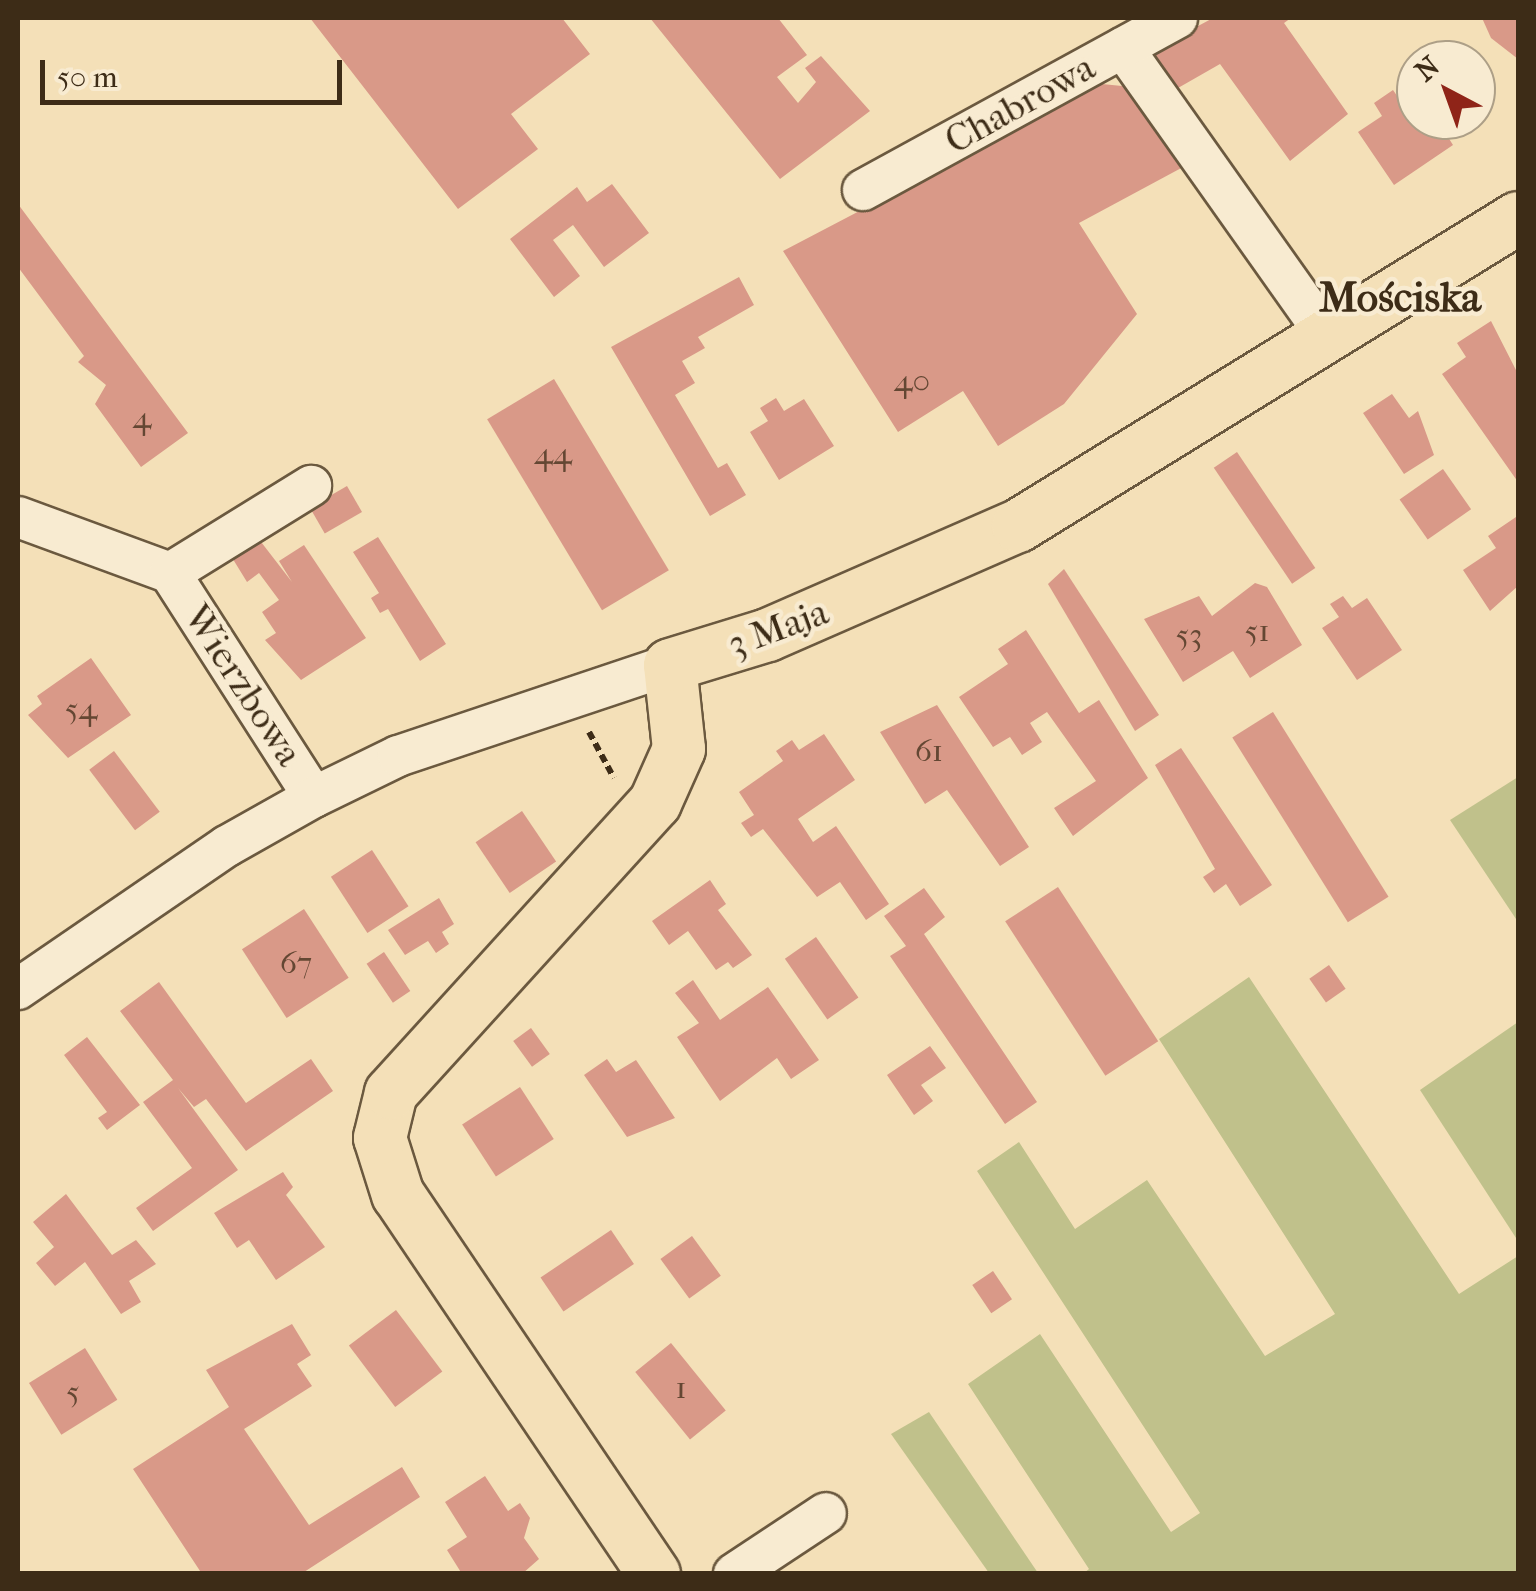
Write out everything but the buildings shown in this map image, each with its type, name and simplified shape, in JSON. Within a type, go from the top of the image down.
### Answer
[{"type":"main road","name":"3 Maja","points":[[670,665],[768,635],[1018,526],[1518,218]]},
{"type":"main road","points":[[654,1574],[398,1194],[380,1138],[382,1115],[405,1076],[657,798],[679,749],[670,665]]},
{"type":"street","name":"Chabrowa","points":[[863,190],[1177,18]]},
{"type":"street","points":[[1123,48],[1326,336]]},
{"type":"street","name":"Wierzbowa","points":[[170,573],[312,486]]},
{"type":"street","name":"Wierzbowa","points":[[18,517],[170,573],[314,798]]},
{"type":"street","name":"3 Maja","points":[[18,989],[227,846],[398,756],[670,665]]},
{"type":"street","points":[[734,1574],[826,1513]]},
{"type":"path","points":[[603,717],[585,724],[626,786]]},
{"type":"green space","points":[[1518,777],[1518,922],[1450,820]]},
{"type":"green space","points":[[1249,977],[1459,1294],[1518,1256],[1518,1573],[1084,1573],[1089,1569],[968,1384],[1040,1334],[1171,1532],[1200,1513],[977,1171],[1019,1142],[1075,1229],[1147,1180],[1265,1356],[1335,1314],[1159,1039]]},
{"type":"green space","points":[[1518,1022],[1518,1241],[1420,1090]]},
{"type":"green space","points":[[929,1412],[1038,1573],[989,1573],[891,1434]]},
{"type":"district","name":"Mościska","points":[[1400,298]]}]
